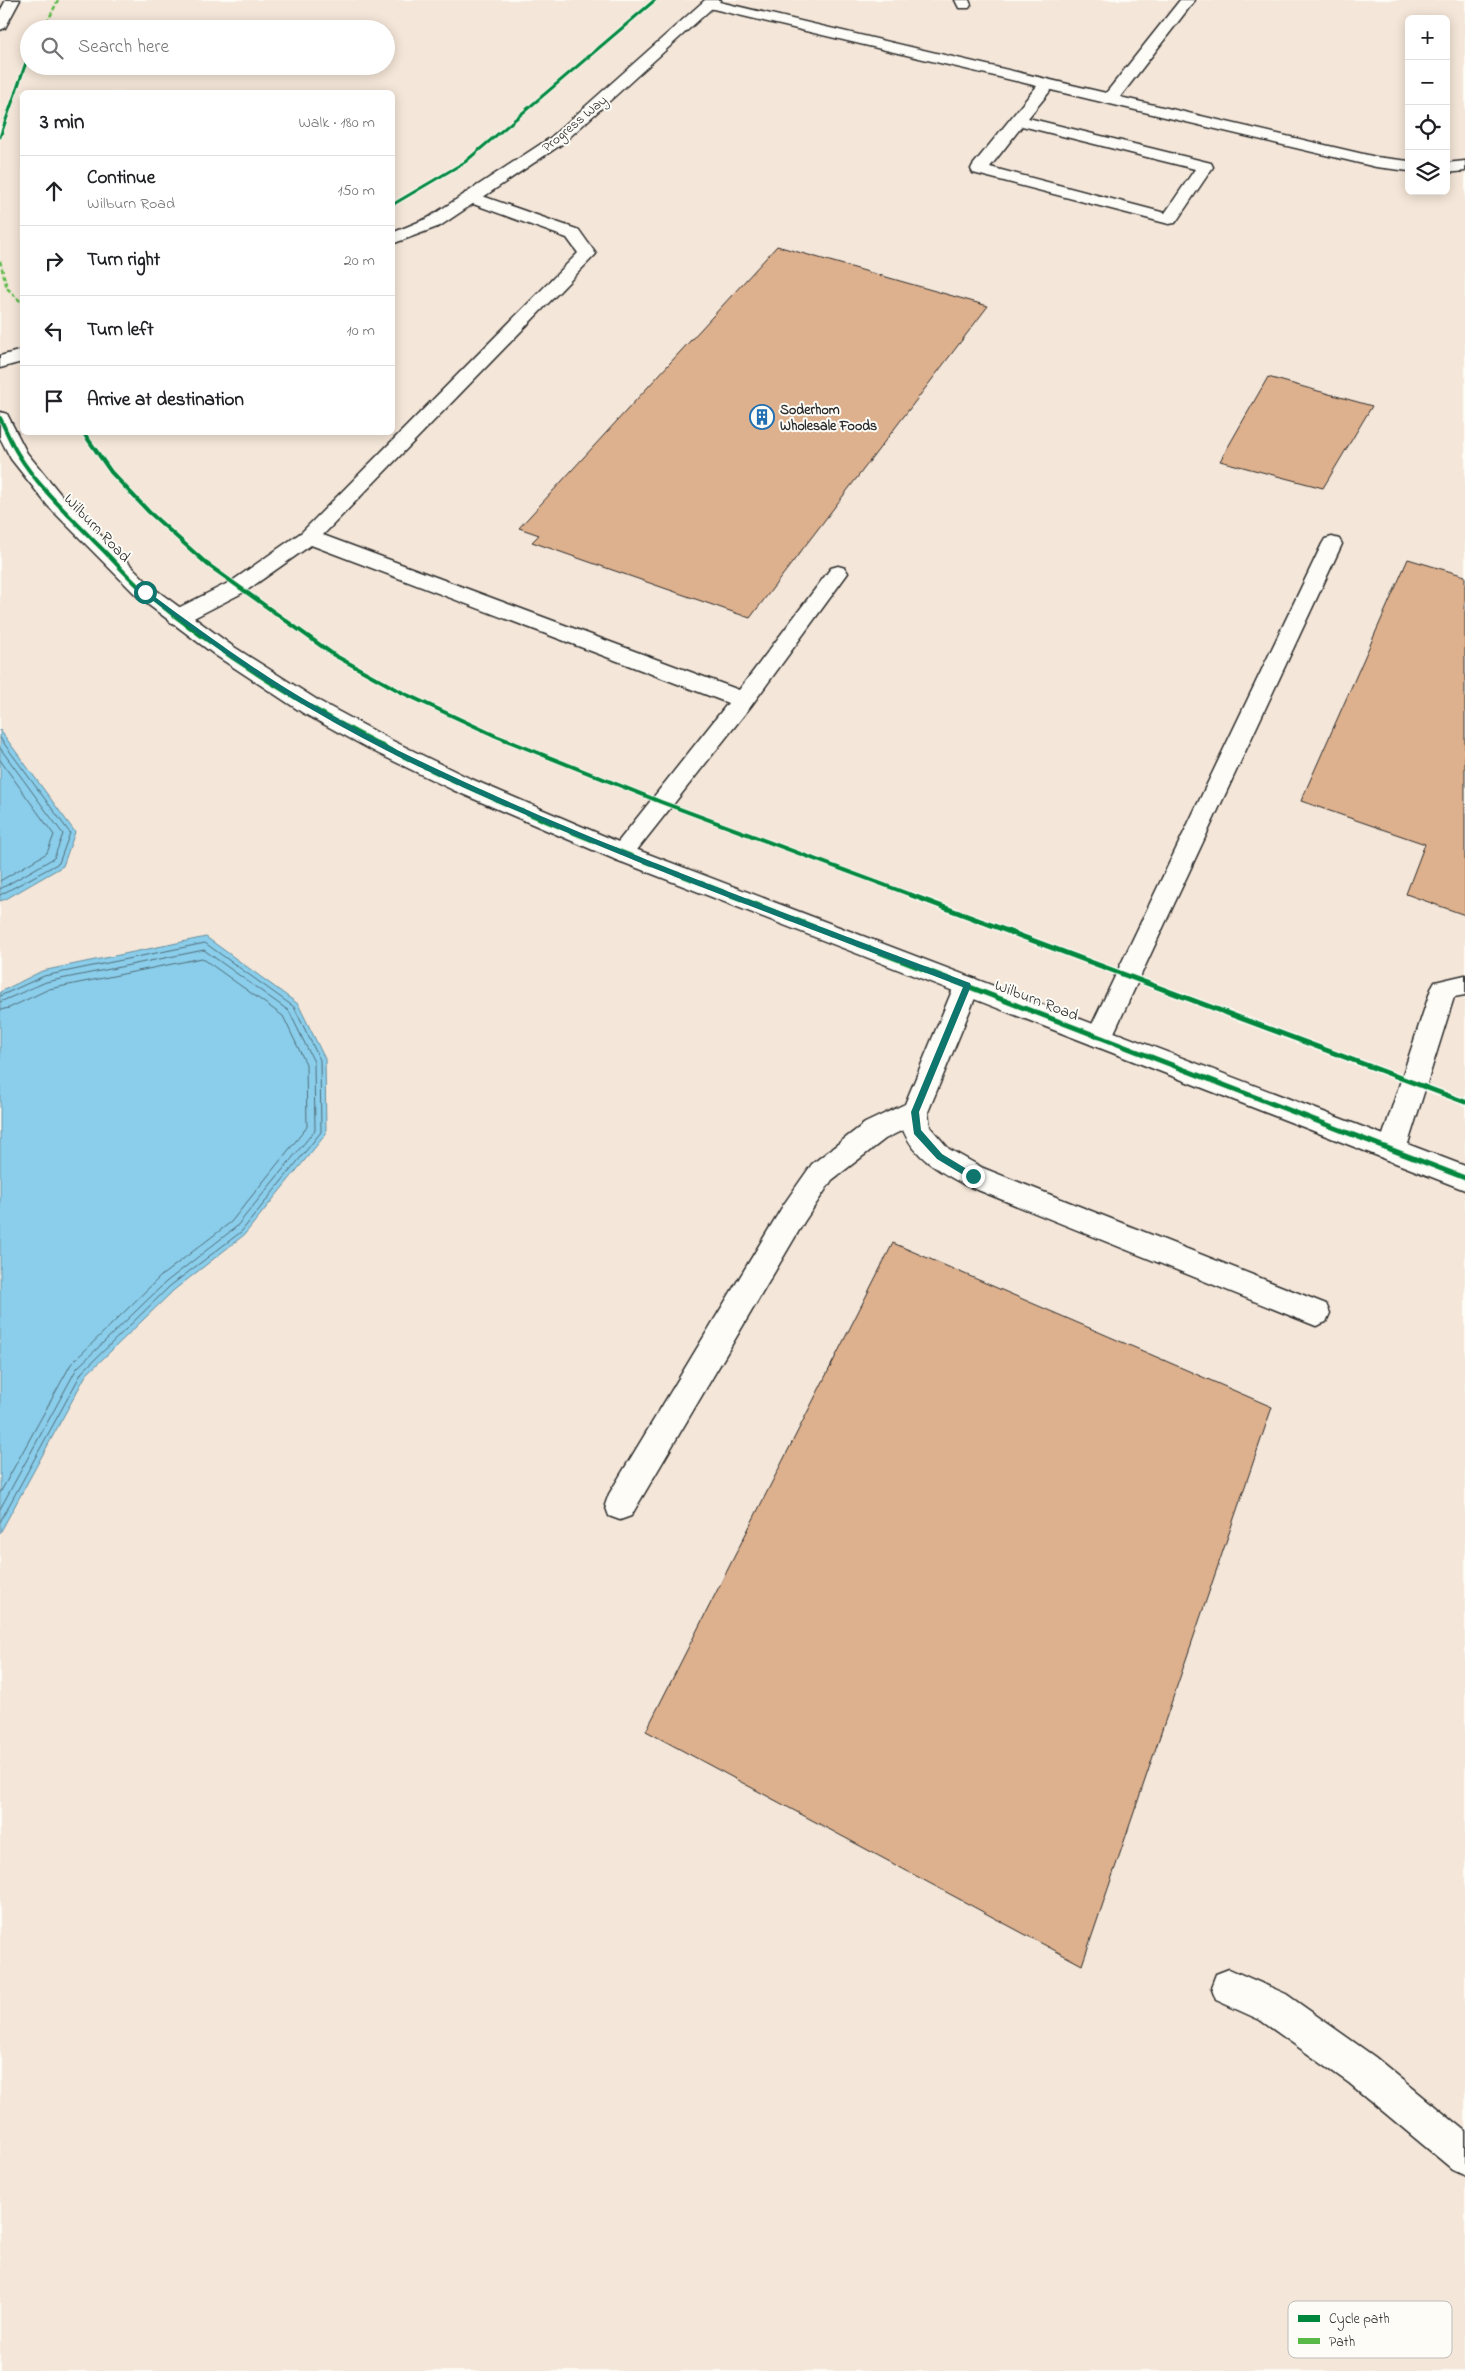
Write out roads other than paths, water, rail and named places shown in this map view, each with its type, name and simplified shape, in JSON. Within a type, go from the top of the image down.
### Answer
[{"type":"street","points":[[0,25],[13,0]]},
{"type":"street","points":[[1110,99],[1188,0]]},
{"type":"street","points":[[711,2],[1376,162],[1405,166]]},
{"type":"street","name":"Progress Way","points":[[395,237],[434,222],[556,141],[711,2]]},
{"type":"street","points":[[1018,120],[1205,167],[1169,219],[979,169],[1018,120],[1047,84]]},
{"type":"street","points":[[1450,168],[1465,166]]},
{"type":"street","points":[[178,617],[239,586],[309,537],[587,254],[573,234],[471,197]]},
{"type":"street","points":[[0,362],[20,357]]},
{"type":"street","name":"Wilburn Road","points":[[0,418],[18,455],[55,501],[145,592],[223,650],[311,707],[386,747],[461,784],[622,853],[1465,1178]]},
{"type":"street","points":[[309,537],[743,700]]},
{"type":"street","points":[[1099,1037],[1332,544]]},
{"type":"street","points":[[622,853],[743,700],[838,573]]},
{"type":"street","points":[[1392,1150],[1444,989],[1465,985]]},
{"type":"street","points":[[967,986],[915,1112],[917,1131],[939,1157],[973,1176],[1316,1313]]},
{"type":"street","points":[[620,1505],[794,1213],[822,1172],[875,1131],[915,1112]]},
{"type":"street","points":[[1229,1986],[1273,2007],[1362,2070],[1465,2156]]},
{"type":"water","points":[[0,730],[75,832],[63,866],[0,901]]},
{"type":"water","points":[[206,937],[298,1004],[325,1059],[326,1134],[244,1235],[174,1290],[86,1375],[0,1533],[0,992],[42,971]]},
{"type":"place","name":"Soderhom Wholesale Foods","points":[[762,417]]}]
